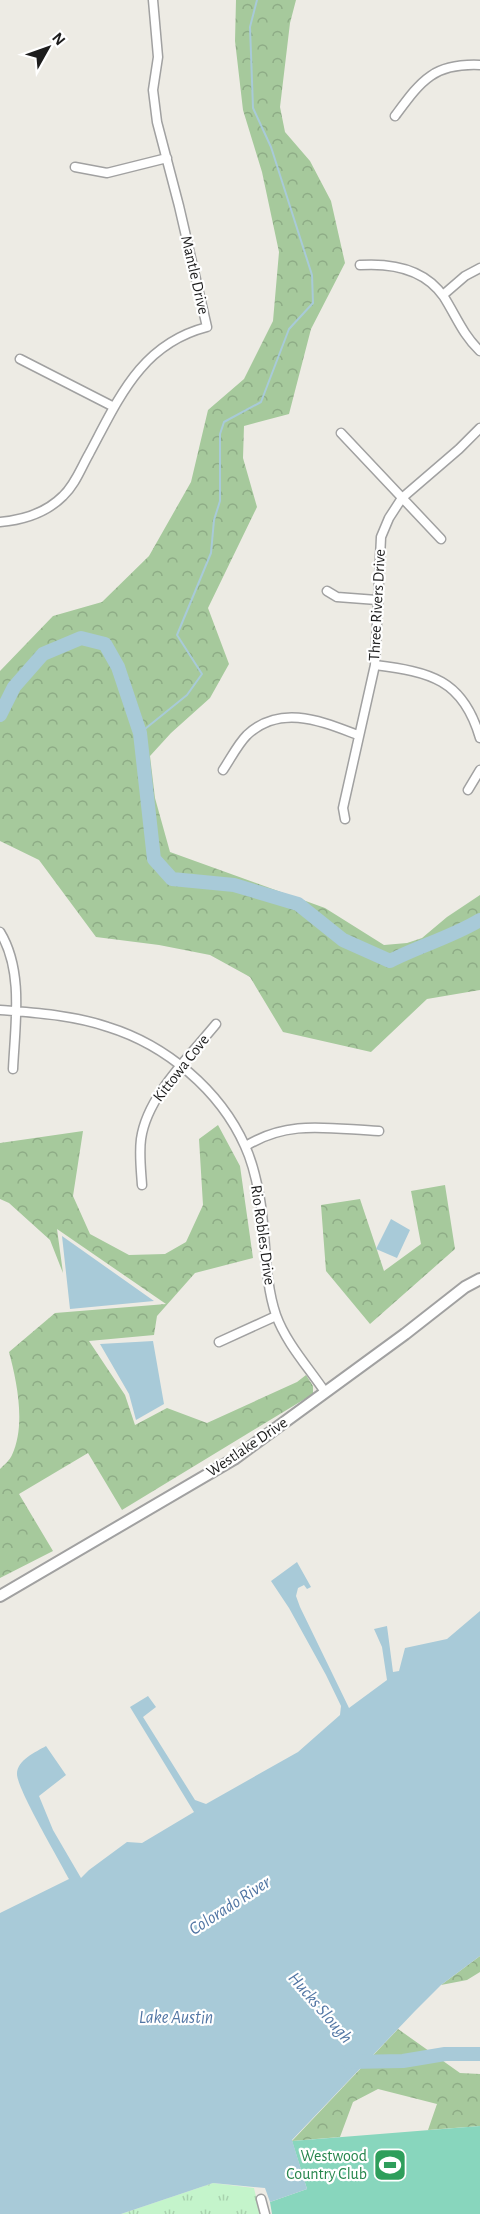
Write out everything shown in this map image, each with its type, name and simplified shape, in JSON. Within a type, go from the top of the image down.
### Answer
[{"type":"street","name":"Mantle Drive","points":[[0,522],[24,519],[40,513],[63,496],[75,480],[114,407],[154,352],[178,336],[207,327],[157,122],[153,90],[158,57],[153,0]]},
{"type":"street","points":[[395,116],[418,86],[441,69],[458,65],[480,65]]},
{"type":"street","points":[[75,167],[107,173],[167,158]]},
{"type":"street","points":[[360,266],[380,264],[399,266],[418,275],[442,295],[468,340],[480,351]]},
{"type":"street","points":[[442,295],[465,276],[480,268]]},
{"type":"street","points":[[20,359],[114,407]]},
{"type":"street","name":"Three Rivers Drive","points":[[345,819],[343,808],[375,665],[381,537],[389,518],[402,498],[480,428]]},
{"type":"street","points":[[341,433],[441,539]]},
{"type":"street","points":[[327,591],[337,597],[377,600]]},
{"type":"street","points":[[375,665],[418,671],[447,686],[471,710],[480,738]]},
{"type":"street","points":[[223,770],[246,736],[268,722],[294,716],[312,718],[358,735]]},
{"type":"street","points":[[468,790],[480,770]]},
{"type":"street","points":[[0,932],[10,952],[15,1011],[13,1069]]},
{"type":"street","name":"Rio Robles Drive","points":[[0,1010],[71,1017],[107,1026],[145,1042],[182,1066],[218,1103],[246,1146],[260,1197],[271,1294],[276,1316],[300,1357],[326,1392]]},
{"type":"street","name":"Kittowa Cove","points":[[142,1185],[140,1153],[144,1126],[156,1098],[216,1024]]},
{"type":"street","points":[[246,1146],[269,1134],[294,1127],[379,1131]]},
{"type":"street","name":"Westlake Drive","points":[[0,1596],[234,1459],[405,1334],[465,1287],[480,1279]]},
{"type":"street","points":[[219,1342],[276,1316]]},
{"type":"street","points":[[261,2199],[265,2214]]},
{"type":"green space","points":[[236,0],[296,0],[290,23],[280,107],[285,132],[310,161],[331,201],[345,263],[311,329],[289,414],[244,426],[243,458],[257,507],[208,608],[229,664],[210,698],[171,733],[150,756],[155,798],[170,852],[325,908],[384,945],[407,943],[422,938],[447,917],[480,895],[480,990],[427,999],[371,1052],[283,1032],[250,977],[210,955],[159,945],[96,937],[39,860],[0,841],[0,671],[53,616],[102,602],[149,556],[191,482],[208,410],[244,379],[273,321],[279,252],[262,172],[243,110],[235,41]]},
{"type":"green space","points":[[218,1125],[240,1166],[253,1258],[195,1273],[157,1316],[154,1335],[89,1341],[125,1395],[135,1425],[167,1408],[207,1423],[297,1382],[306,1375],[313,1386],[313,1394],[122,1510],[88,1453],[19,1494],[53,1551],[0,1578],[0,1469],[12,1455],[19,1430],[19,1404],[9,1352],[55,1313],[166,1304],[57,1229],[63,1273],[50,1240],[9,1203],[0,1199],[0,1143],[83,1131],[73,1196],[90,1234],[129,1255],[165,1254],[186,1242],[203,1205],[199,1139]]},
{"type":"green space","points":[[445,1185],[455,1249],[370,1324],[326,1271],[321,1205],[360,1199],[384,1271],[421,1244],[411,1191]]},
{"type":"green space","points":[[480,1956],[480,1972],[467,1980],[441,1985]]},
{"type":"green space","points":[[398,2029],[460,2073],[480,2074],[480,2126],[428,2130],[437,2104],[378,2089],[353,2102],[340,2137],[292,2141]]},
{"type":"green space","name":"Westwood Country Club","points":[[480,2126],[480,2214],[272,2214],[270,2202],[307,2189],[292,2141]]},
{"type":"green space","points":[[213,2183],[254,2188],[260,2214],[121,2214]]},
{"type":"water","points":[[391,1219],[410,1230],[397,1258],[376,1249]]},
{"type":"water","points":[[62,1236],[154,1301],[70,1309]]},
{"type":"water","points":[[153,1341],[164,1404],[136,1420],[129,1394],[100,1344]]},
{"type":"water","name":"Lake Austin","points":[[297,1562],[311,1587],[307,1589],[304,1585],[298,1588],[296,1596],[349,1708],[387,1680],[382,1647],[374,1629],[387,1626],[393,1672],[399,1671],[405,1648],[447,1639],[480,1611],[480,1956],[441,1985],[292,2140],[307,2189],[270,2202],[265,2188],[213,2183],[121,2214],[0,2214],[0,1913],[69,1879],[24,1794],[17,1774],[18,1769],[28,1757],[46,1746],[66,1775],[39,1796],[53,1830],[81,1878],[127,1842],[142,1843],[194,1812],[130,1707],[148,1696],[156,1707],[143,1717],[195,1800],[206,1804],[298,1752],[340,1715],[341,1706],[289,1608],[271,1581]]},
{"type":"waterway","points":[[140,733],[187,695],[202,674],[177,635],[211,553],[214,520],[220,501],[220,434],[224,422],[261,402],[289,329],[313,303],[312,275],[271,147],[253,108],[250,27],[257,0]]},
{"type":"waterway","points":[[0,715],[14,687],[43,654],[81,638],[105,644],[118,667],[140,733],[154,859],[172,879],[234,885],[298,904],[343,940],[390,961],[480,920]]},
{"type":"waterway","name":"Hucks Slough","points":[[348,2062],[403,2061],[445,2054],[480,2054]]},
{"type":"place","name":"Westwood Country Club","points":[[390,2165]]},
{"type":"water label","name":"Colorado River","points":[[230,1906]]}]
